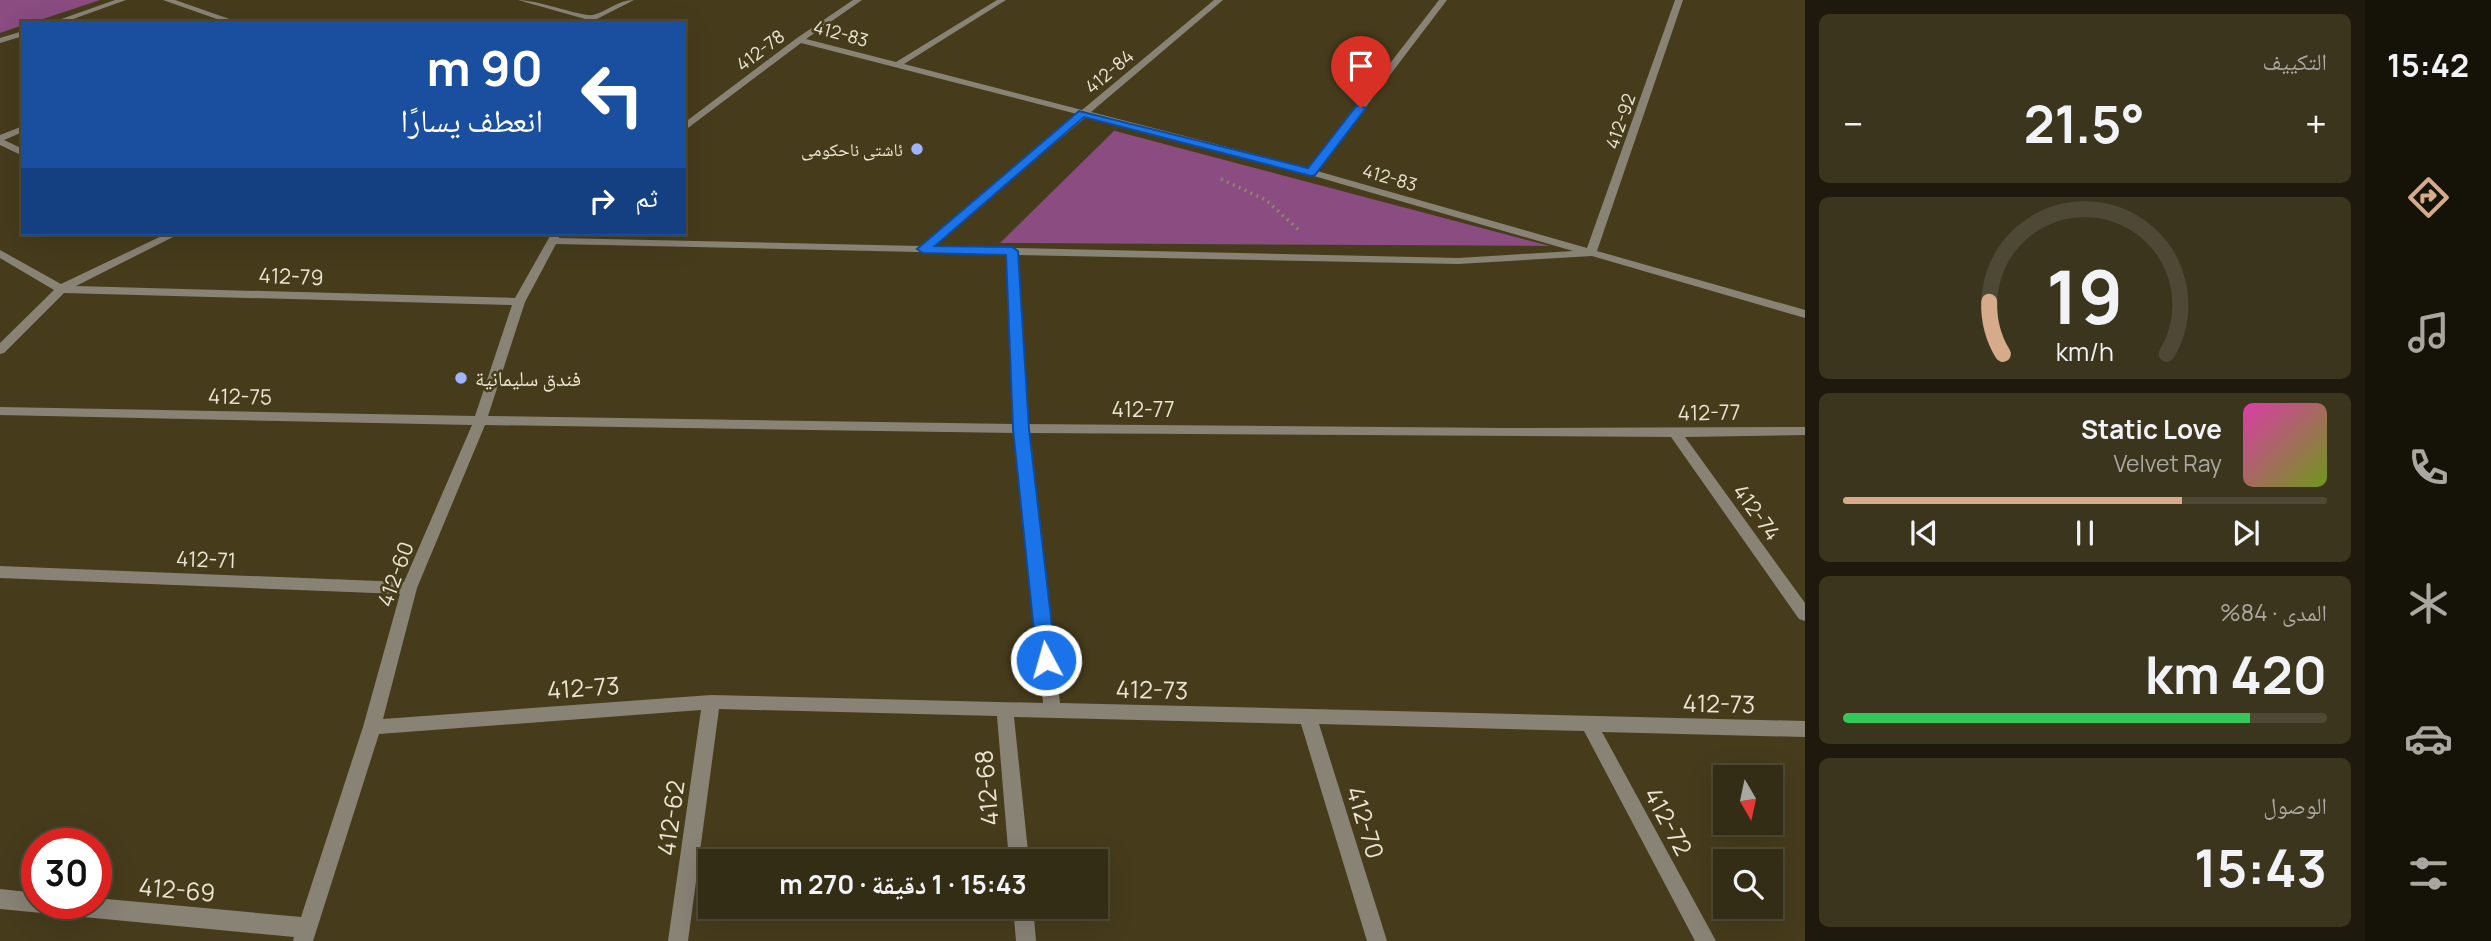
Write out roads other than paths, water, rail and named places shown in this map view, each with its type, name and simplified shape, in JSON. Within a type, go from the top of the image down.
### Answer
[{"type":"street","points":[[60,21],[122,0]]},
{"type":"street","points":[[167,0],[231,21]]},
{"type":"street","points":[[522,0],[587,21],[630,0]]},
{"type":"street","name":"412-78","points":[[686,126],[800,40],[858,0]]},
{"type":"street","points":[[897,65],[1002,0]]},
{"type":"street","name":"412-84","points":[[923,249],[1219,0]]},
{"type":"street","points":[[1311,172],[1443,0]]},
{"type":"street","name":"412-92","points":[[1591,253],[1679,0]]},
{"type":"street","points":[[0,41],[21,34]]},
{"type":"street","name":"412-83","points":[[800,40],[1311,172],[1805,314]]},
{"type":"street","points":[[0,139],[21,130]]},
{"type":"street","points":[[0,139],[21,152]]},
{"type":"street","points":[[0,350],[61,289],[172,235]]},
{"type":"street","points":[[555,237],[923,249],[1469,261],[1591,253]]},
{"type":"street","name":"412-60","points":[[305,935],[372,727],[410,588],[480,422],[519,302],[555,237]]},
{"type":"street","points":[[1012,251],[1021,429],[1052,711]]},
{"type":"street","points":[[0,253],[61,289]]},
{"type":"street","name":"412-79","points":[[61,289],[519,302]]},
{"type":"street","name":"412-75","points":[[0,411],[480,422]]},
{"type":"street","name":"412-77","points":[[480,422],[1021,429],[1675,433],[1805,431]]},
{"type":"street","name":"412-74","points":[[1675,433],[1805,615]]},
{"type":"street","name":"412-71","points":[[0,572],[410,588]]},
{"type":"street","name":"412-73","points":[[372,727],[711,702],[1805,729]]},
{"type":"street","name":"412-62","points":[[678,941],[711,702]]},
{"type":"street","name":"412-68","points":[[1005,710],[1017,849]]},
{"type":"street","name":"412-70","points":[[1308,717],[1377,941]]},
{"type":"street","name":"412-72","points":[[1589,724],[1706,941]]},
{"type":"street","name":"412-69","points":[[0,899],[21,901]]},
{"type":"street","name":"412-69","points":[[112,912],[305,935]]},
{"type":"street","points":[[1024,919],[1026,941]]},
{"type":"place","name":"ئاشتی ناحکومی","points":[[917,149]]},
{"type":"place","name":"فندق سليمانية","points":[[461,378]]}]
